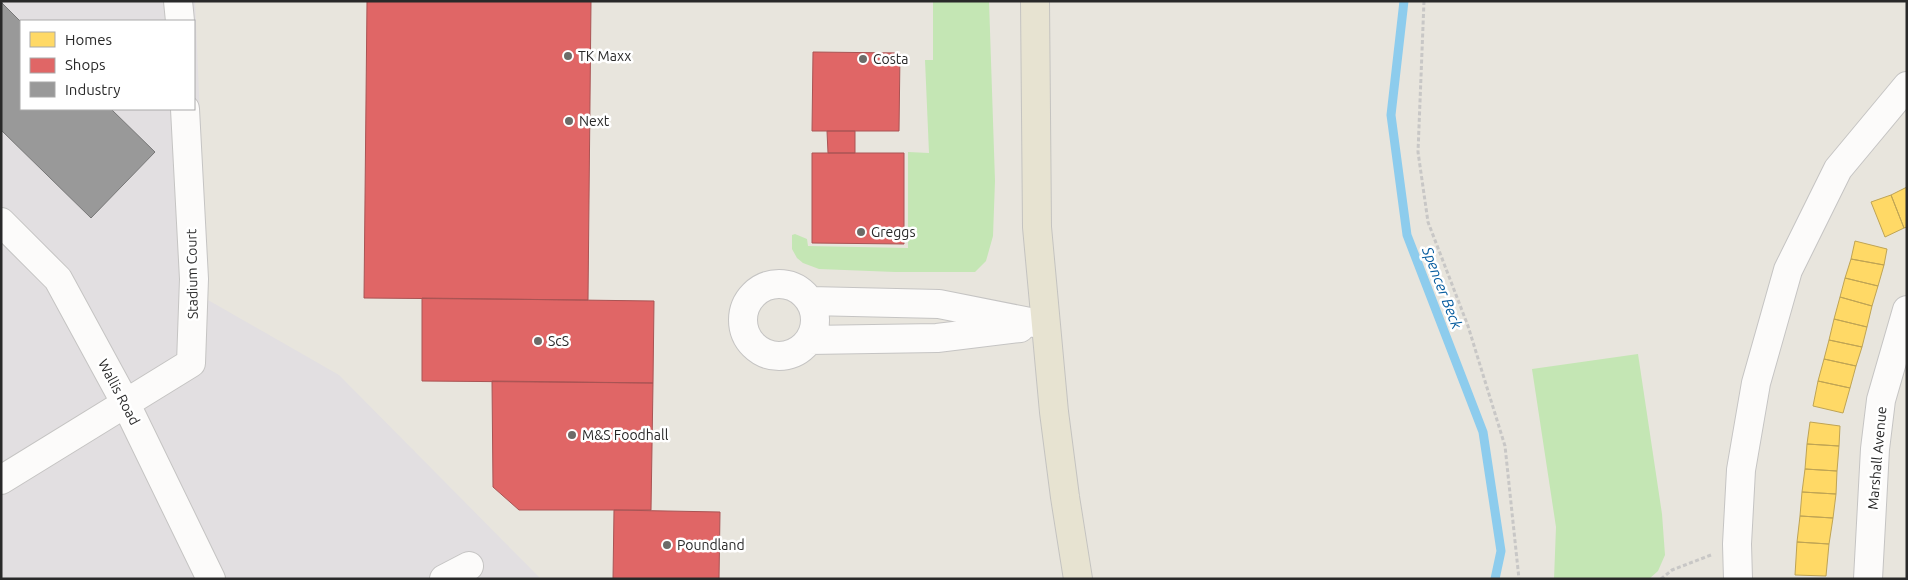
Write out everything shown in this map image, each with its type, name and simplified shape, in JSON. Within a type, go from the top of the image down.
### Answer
[{"type":"main road","points":[[1035,1],[1037,227],[1065,497],[1078,579]]},
{"type":"street","points":[[178,1],[180,20]]},
{"type":"street","points":[[1738,579],[1737,544],[1741,470],[1756,383],[1788,270],[1838,169],[1907,86]]},
{"type":"street","name":"Stadium Court","points":[[126,404],[191,363],[194,279],[185,110]]},
{"type":"street","name":"Wallis Road","points":[[1,222],[58,279],[126,404],[211,579]]},
{"type":"street","points":[[780,283],[793,286],[801,291],[810,301],[815,315],[814,328],[809,340],[794,353],[781,357],[762,353],[747,339],[742,318],[745,305],[757,290],[768,285],[780,283]]},
{"type":"street","points":[[810,301],[939,304],[1046,325]]},
{"type":"street","name":"Marshall Avenue","points":[[1868,579],[1876,439],[1882,400],[1903,343],[1907,310]]},
{"type":"street","points":[[809,340],[937,338],[1046,325]]},
{"type":"street","points":[[1,480],[126,404]]},
{"type":"street","points":[[444,579],[469,566]]},
{"type":"path","points":[[1424,1],[1418,152],[1428,222],[1468,326],[1505,446],[1519,579]]},
{"type":"path","points":[[1661,579],[1672,570],[1737,544]]},
{"type":"shaded area","points":[[1,1],[195,1],[208,300],[339,375],[541,579],[1,579]]},
{"type":"green space","points":[[933,1],[989,1],[995,181],[993,236],[986,261],[975,272],[895,272],[819,269],[803,263],[797,258],[792,249],[792,235],[795,234],[807,239],[808,246],[908,248],[908,152],[929,153],[925,60],[933,60]]},
{"type":"green space","points":[[1638,354],[1662,514],[1665,555],[1658,571],[1649,579],[1554,579],[1556,527],[1532,369]]},
{"type":"building: Homes","points":[[1907,187],[1907,227],[1904,228],[1891,195]]},
{"type":"building: Homes","points":[[1891,195],[1904,228],[1885,237],[1871,202]]},
{"type":"building: Homes","points":[[1855,241],[1887,249],[1884,265],[1851,259]]},
{"type":"building: Homes","points":[[1851,259],[1884,265],[1878,286],[1845,278]]},
{"type":"building: Homes","points":[[1845,278],[1878,286],[1872,306],[1840,297]]},
{"type":"building: Homes","points":[[1840,297],[1872,306],[1867,327],[1834,319]]},
{"type":"building: Homes","points":[[1834,319],[1867,327],[1862,347],[1829,340]]},
{"type":"building: Homes","points":[[1829,340],[1862,347],[1856,366],[1824,359]]},
{"type":"building: Homes","points":[[1824,359],[1856,366],[1850,388],[1818,381]]},
{"type":"building: Homes","points":[[1818,381],[1850,388],[1843,413],[1813,406]]},
{"type":"building: Homes","points":[[1810,422],[1840,426],[1839,446],[1807,444]]},
{"type":"building: Homes","points":[[1807,444],[1839,446],[1837,471],[1805,469]]},
{"type":"building: Homes","points":[[1805,469],[1837,471],[1836,494],[1802,492]]},
{"type":"building: Homes","points":[[1802,492],[1836,494],[1833,518],[1800,516]]},
{"type":"building: Homes","points":[[1800,516],[1833,518],[1829,544],[1797,542]]},
{"type":"building: Homes","points":[[1797,542],[1829,544],[1826,576],[1795,575]]},
{"type":"building: Shops","points":[[367,1],[591,1],[588,300],[364,298]]},
{"type":"building: Shops","points":[[813,52],[900,53],[899,131],[812,131]]},
{"type":"building: Shops","points":[[827,131],[855,131],[855,153],[828,153]]},
{"type":"building: Shops","points":[[812,153],[904,153],[904,244],[812,243]]},
{"type":"building: Shops","name":"ScS","points":[[422,298],[654,301],[653,383],[422,381]]},
{"type":"building: Shops","name":"M&S Foodhall","points":[[492,381],[653,383],[651,510],[519,510],[493,487]]},
{"type":"building: Shops","name":"Poundland","points":[[614,510],[720,512],[719,579],[613,579]]},
{"type":"building: Industry","points":[[1,2],[20,21],[20,110],[112,110],[155,152],[91,218],[1,130]]},
{"type":"waterway","name":"Spencer Beck","points":[[1404,1],[1391,115],[1407,235],[1483,432],[1501,551],[1495,579]]},
{"type":"place","name":"TK Maxx","points":[[568,56]]},
{"type":"place","name":"Costa","points":[[863,59]]},
{"type":"place","name":"Next","points":[[569,121]]},
{"type":"place","name":"Greggs","points":[[861,232]]},
{"type":"place","name":"ScS","points":[[538,341]]},
{"type":"place","name":"M&S Foodhall","points":[[572,435]]},
{"type":"place","name":"Poundland","points":[[667,545]]}]
